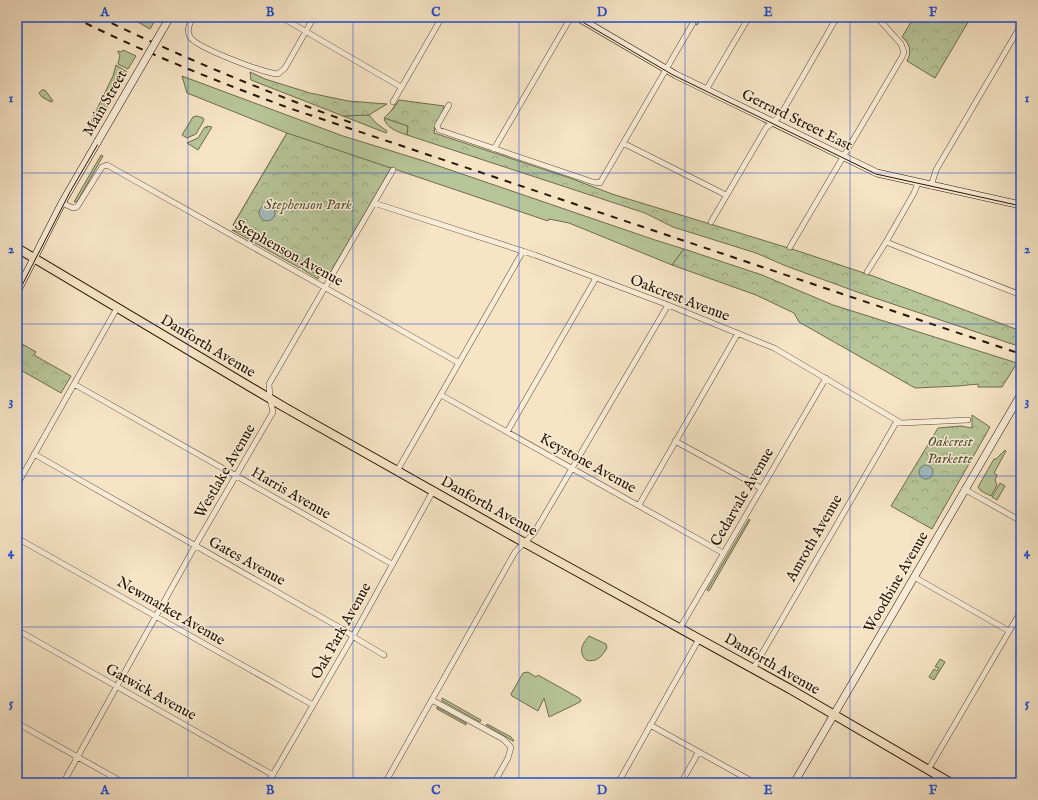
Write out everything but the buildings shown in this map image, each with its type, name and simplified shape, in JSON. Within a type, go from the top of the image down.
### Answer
[{"type":"main road","name":"Main Street","points":[[17,292],[62,203],[170,17]]},
{"type":"main road","name":"Gerrard Street East","points":[[577,17],[666,69],[706,90],[877,173],[1021,205]]},
{"type":"main road","name":"Danforth Avenue","points":[[17,248],[270,399],[525,543],[753,669],[950,783]]},
{"type":"main road","name":"Woodbine Avenue","points":[[794,783],[964,489],[1021,394]]},
{"type":"street","points":[[194,17],[189,24],[188,31],[190,38],[196,43],[249,66],[278,74],[285,68],[314,17]]},
{"type":"street","points":[[281,17],[401,87]]},
{"type":"street","points":[[392,102],[442,17]]},
{"type":"street","points":[[494,149],[571,17]]},
{"type":"street","points":[[706,90],[749,17]]},
{"type":"street","points":[[711,222],[766,128],[780,116],[837,17]]},
{"type":"street","points":[[790,247],[904,52],[901,44],[877,17]]},
{"type":"street","points":[[449,105],[438,126],[439,130],[593,182],[600,182],[693,23]]},
{"type":"street","points":[[932,186],[936,170],[1021,25]]},
{"type":"street","points":[[623,143],[726,195]]},
{"type":"street","name":"Stephenson Avenue","points":[[62,203],[73,208],[77,207],[102,166],[106,165],[459,363]]},
{"type":"street","name":"Westlake Avenue","points":[[63,783],[273,412],[268,384],[393,170]]},
{"type":"street","points":[[867,272],[886,242],[914,193],[918,183]]},
{"type":"street","name":"Oakcrest Avenue","points":[[374,203],[523,251],[668,305],[774,348],[901,423],[968,420]]},
{"type":"street","points":[[886,242],[1021,295]]},
{"type":"street","points":[[397,471],[523,251]]},
{"type":"street","points":[[507,432],[596,278]]},
{"type":"street","points":[[385,783],[515,552],[534,533],[668,305]]},
{"type":"street","points":[[17,485],[117,308]]},
{"type":"street","points":[[638,505],[734,343],[738,333]]},
{"type":"street","name":"Cedarvale Avenue","points":[[680,628],[826,378]]},
{"type":"street","name":"Harris Avenue","points":[[74,384],[392,564]]},
{"type":"street","name":"Keystone Avenue","points":[[441,395],[723,553]]},
{"type":"street","name":"Amroth Avenue","points":[[753,669],[897,421]]},
{"type":"street","points":[[675,441],[761,488]]},
{"type":"street","name":"Gates Avenue","points":[[34,454],[344,630],[384,655]]},
{"type":"street","points":[[964,489],[1021,521]]},
{"type":"street","name":"Oak Park Avenue","points":[[268,783],[353,636],[433,491]]},
{"type":"street","name":"Newmarket Avenue","points":[[17,538],[313,705]]},
{"type":"street","points":[[914,577],[1009,631]]},
{"type":"street","points":[[928,770],[1021,611]]},
{"type":"street","name":"Gatwick Avenue","points":[[17,630],[273,775]]},
{"type":"street","points":[[618,783],[698,639]]},
{"type":"street","points":[[432,700],[503,739],[511,747],[508,758],[494,783]]},
{"type":"street","points":[[17,722],[124,783]]},
{"type":"street","points":[[650,725],[755,783]]},
{"type":"street","points":[[681,783],[698,752]]},
{"type":"green space","points":[[129,17],[157,17],[150,29]]},
{"type":"green space","points":[[683,17],[702,17],[697,25]]},
{"type":"green space","points":[[914,17],[971,17],[935,78],[907,61],[910,51],[907,42],[902,37]]},
{"type":"green space","points":[[123,50],[136,56],[128,69],[118,64],[120,55],[118,51],[121,52]]},
{"type":"green space","points":[[116,65],[127,72],[103,114],[96,111],[113,76]]},
{"type":"green space","points":[[250,72],[265,79],[310,93],[348,101],[387,104],[369,115],[343,116],[251,80]]},
{"type":"green space","name":"Stephenson Park","points":[[182,76],[343,136],[424,161],[684,249],[672,265],[569,223],[549,219],[548,221],[391,168],[329,275],[324,276],[304,265],[306,262],[233,225],[287,133],[187,93]]},
{"type":"green space","points":[[42,90],[45,90],[53,101],[51,102],[42,97],[39,93]]},
{"type":"green space","points":[[399,100],[444,106],[435,126],[434,133],[570,178],[612,194],[795,250],[873,276],[1021,331],[1021,347],[860,293],[786,266],[756,253],[673,227],[645,213],[407,135],[408,126],[384,118]]},
{"type":"green space","points":[[396,104],[435,126],[434,133],[408,126],[407,135],[390,127],[384,118]]},
{"type":"green space","points":[[95,113],[101,118],[96,125],[91,121]]},
{"type":"green space","points":[[369,115],[376,123],[387,131],[386,133],[343,116]]},
{"type":"green space","points":[[197,116],[203,118],[204,120],[196,134],[187,138],[182,135],[193,117]]},
{"type":"green space","points":[[207,126],[212,127],[198,150],[187,143],[198,138]]},
{"type":"green space","name":"Stephenson Park","points":[[287,133],[391,168],[329,275],[324,276],[233,225]]},
{"type":"green space","points":[[101,155],[103,156],[78,200],[74,202]]},
{"type":"green space","points":[[232,230],[242,232],[293,262],[301,265],[300,268]]},
{"type":"green space","points":[[684,249],[762,275],[833,305],[1017,363],[1002,387],[978,387],[978,384],[915,388],[799,322],[794,313],[756,295],[672,265]]},
{"type":"green space","points":[[303,266],[318,275],[318,279],[302,269]]},
{"type":"green space","points":[[17,341],[36,352],[34,355],[71,376],[61,393],[17,368]]},
{"type":"green space","name":"Oakcrest Parkette","points":[[972,415],[990,427],[932,529],[891,506],[938,428],[961,426],[972,428]]},
{"type":"green space","points":[[1005,450],[1006,451],[994,473],[997,475],[995,480],[997,485],[991,496],[981,491],[978,487],[994,459],[996,459]]},
{"type":"green space","points":[[1000,483],[1005,486],[997,500],[992,497]]},
{"type":"green space","points":[[749,519],[750,520],[709,591],[707,590]]},
{"type":"green space","points":[[589,636],[606,644],[607,648],[601,656],[593,661],[586,660],[582,654],[584,642]]},
{"type":"green space","points":[[940,659],[945,662],[934,680],[929,677],[934,669],[937,671],[939,668],[935,667]]},
{"type":"green space","points":[[528,672],[536,677],[538,675],[579,698],[581,700],[580,702],[549,717],[544,698],[538,711],[512,696],[511,694],[523,673]]},
{"type":"green space","points":[[442,698],[481,720],[480,722],[442,701]]},
{"type":"green space","points":[[437,707],[466,723],[466,725],[437,709]]},
{"type":"green space","points":[[487,724],[511,737],[514,741],[486,725]]},
{"type":"water","points":[[264,205],[270,205],[275,210],[273,219],[270,221],[264,221],[259,216],[259,210]]},
{"type":"water","points":[[923,465],[929,465],[933,469],[933,475],[929,479],[923,479],[919,475],[919,469]]},
{"type":"tram line","points":[[17,295],[70,192],[172,17]]},
{"type":"tram line","points":[[574,17],[673,75],[876,174],[1021,206]]},
{"type":"railway","points":[[73,17],[180,66],[289,108],[1021,354]]},
{"type":"railway","points":[[99,17],[224,73],[352,123]]}]
